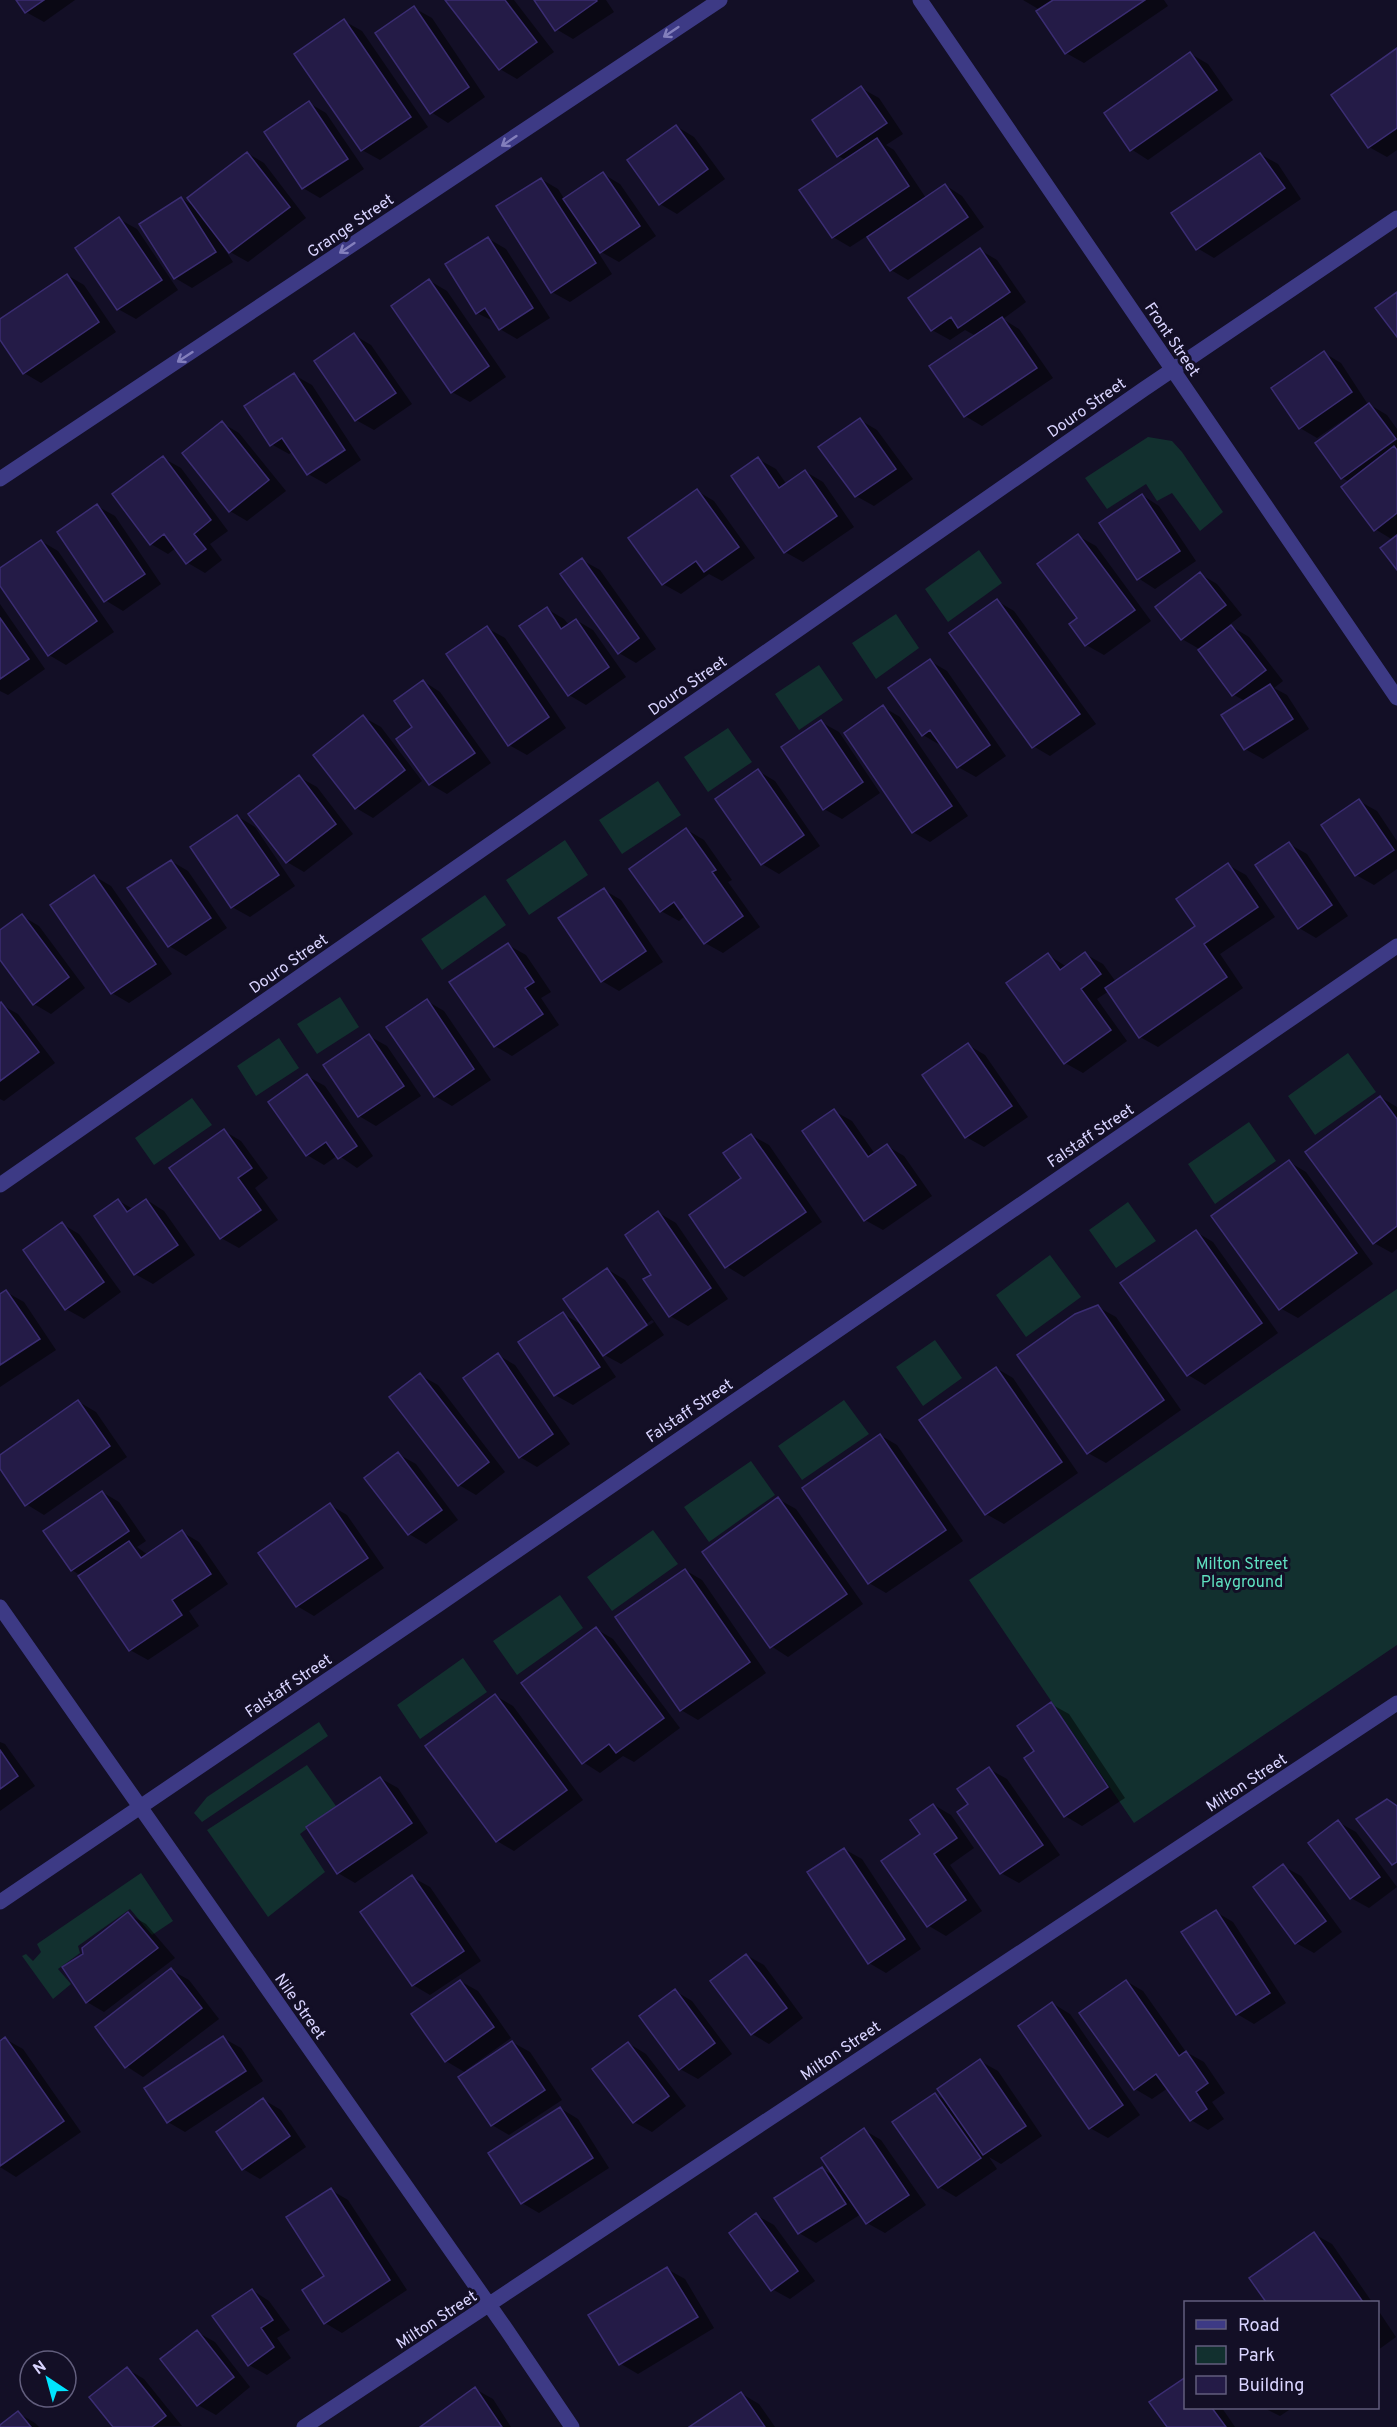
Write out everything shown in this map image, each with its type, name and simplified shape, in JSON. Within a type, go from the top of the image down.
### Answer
[{"type":"street","name":"Grange Street","points":[[0,479],[720,0]]},
{"type":"street","name":"Front Street","points":[[920,0],[1397,698]]},
{"type":"street","name":"Douro Street","points":[[0,1185],[1173,370],[1397,218]]},
{"type":"street","name":"Falstaff Street","points":[[0,1902],[438,1605],[1397,946]]},
{"type":"street","name":"Nile Street","points":[[0,1607],[572,2427]]},
{"type":"street","name":"Milton Street","points":[[304,2427],[1397,1703]]},
{"type":"green space","points":[[1148,437],[1172,441],[1223,512],[1200,531],[1172,493],[1157,501],[1146,484],[1107,509],[1085,478]]},
{"type":"green space","points":[[979,550],[1002,583],[948,622],[925,589]]},
{"type":"green space","points":[[896,614],[919,648],[876,679],[852,643]]},
{"type":"green space","points":[[819,665],[843,700],[799,730],[775,694]]},
{"type":"green space","points":[[728,728],[752,762],[708,792],[684,757]]},
{"type":"green space","points":[[658,781],[681,815],[622,854],[599,820]]},
{"type":"green space","points":[[565,840],[588,875],[529,915],[506,880]]},
{"type":"green space","points":[[485,895],[506,925],[442,970],[421,939]]},
{"type":"green space","points":[[340,997],[359,1027],[317,1054],[297,1024]]},
{"type":"green space","points":[[279,1038],[299,1068],[256,1096],[237,1066]]},
{"type":"green space","points":[[1348,1053],[1376,1092],[1315,1135],[1288,1096]]},
{"type":"green space","points":[[192,1098],[212,1125],[154,1165],[135,1138]]},
{"type":"green space","points":[[1249,1122],[1276,1161],[1215,1204],[1188,1164]]},
{"type":"green space","points":[[1128,1202],[1156,1241],[1116,1268],[1089,1230]]},
{"type":"green space","points":[[1050,1255],[1081,1297],[1026,1337],[996,1295]]},
{"type":"green space","name":"Milton Street Playground","points":[[1397,1289],[1397,1645],[1134,1823],[969,1580]]},
{"type":"green space","points":[[935,1340],[962,1378],[923,1406],[896,1367]]},
{"type":"green space","points":[[844,1400],[869,1434],[802,1480],[778,1446]]},
{"type":"green space","points":[[751,1461],[775,1495],[709,1542],[684,1507]]},
{"type":"green space","points":[[653,1530],[678,1564],[612,1611],[587,1577]]},
{"type":"green space","points":[[560,1595],[583,1628],[517,1675],[493,1641]]},
{"type":"green space","points":[[463,1658],[487,1692],[420,1739],[397,1705]]},
{"type":"green space","points":[[319,1722],[328,1736],[202,1822],[194,1813],[207,1797]]},
{"type":"green space","points":[[307,1765],[336,1806],[300,1834],[325,1872],[268,1917],[207,1830]]},
{"type":"green space","points":[[141,1873],[173,1921],[152,1935],[130,1909],[78,1946],[80,1953],[58,1969],[71,1984],[53,1999],[22,1956],[26,1954],[33,1961],[41,1952],[37,1944]]},
{"type":"building","points":[[16,0],[44,0],[25,13]]},
{"type":"building","points":[[445,0],[505,0],[537,42],[499,70]]},
{"type":"building","points":[[534,0],[596,0],[597,1],[555,31]]},
{"type":"building","points":[[1053,0],[1145,0],[1065,54],[1036,11]]},
{"type":"building","points":[[414,6],[469,87],[430,114],[375,33]]},
{"type":"building","points":[[344,19],[411,117],[361,151],[294,54]]},
{"type":"building","points":[[1397,48],[1397,128],[1368,148],[1331,95]]},
{"type":"building","points":[[1190,52],[1217,90],[1130,151],[1104,113]]},
{"type":"building","points":[[861,86],[887,123],[837,157],[812,120]]},
{"type":"building","points":[[309,101],[348,159],[302,189],[264,132]]},
{"type":"building","points":[[676,125],[708,169],[659,205],[627,160]]},
{"type":"building","points":[[877,138],[909,186],[832,238],[799,190]]},
{"type":"building","points":[[247,152],[290,207],[229,253],[187,198]]},
{"type":"building","points":[[1260,153],[1285,188],[1196,250],[1171,213]]},
{"type":"building","points":[[603,172],[640,226],[600,253],[563,199]]},
{"type":"building","points":[[541,178],[596,263],[551,293],[496,206]]},
{"type":"building","points":[[945,184],[968,217],[890,271],[867,237]]},
{"type":"building","points":[[181,197],[216,252],[174,279],[139,224]]},
{"type":"building","points":[[119,217],[162,280],[117,310],[75,248]]},
{"type":"building","points":[[488,237],[533,308],[499,330],[485,308],[476,314],[445,264]]},
{"type":"building","points":[[980,248],[1010,292],[958,328],[951,317],[931,331],[908,298]]},
{"type":"building","points":[[67,274],[99,322],[23,374],[0,340],[0,319]]},
{"type":"building","points":[[429,279],[489,366],[451,393],[391,306]]},
{"type":"building","points":[[1397,292],[1397,337],[1375,308]]},
{"type":"building","points":[[1002,317],[1037,368],[964,417],[929,366]]},
{"type":"building","points":[[354,333],[396,393],[355,421],[314,361]]},
{"type":"building","points":[[1324,351],[1352,392],[1299,429],[1271,388]]},
{"type":"building","points":[[294,373],[345,450],[307,475],[282,438],[270,446],[244,406]]},
{"type":"building","points":[[1369,403],[1396,439],[1341,479],[1315,443]]},
{"type":"building","points":[[860,418],[896,469],[855,497],[818,447]]},
{"type":"building","points":[[222,421],[269,480],[229,512],[182,453]]},
{"type":"building","points":[[1394,446],[1397,450],[1397,513],[1374,531],[1341,487]]},
{"type":"building","points":[[163,456],[211,520],[194,534],[206,549],[186,564],[164,534],[150,545],[112,494]]},
{"type":"building","points":[[758,457],[779,488],[805,470],[837,516],[784,553],[731,476]]},
{"type":"building","points":[[697,489],[739,547],[704,572],[696,561],[662,585],[628,538]]},
{"type":"building","points":[[1142,494],[1180,551],[1137,580],[1099,523]]},
{"type":"building","points":[[97,504],[145,574],[104,602],[57,532]]},
{"type":"building","points":[[1078,534],[1135,610],[1085,646],[1069,624],[1077,618],[1037,564]]},
{"type":"building","points":[[1397,535],[1397,570],[1380,548]]},
{"type":"building","points":[[41,540],[97,621],[48,656],[0,586],[0,568]]},
{"type":"building","points":[[582,558],[639,638],[618,654],[560,574]]},
{"type":"building","points":[[1200,572],[1226,605],[1181,640],[1155,607]]},
{"type":"building","points":[[997,599],[1080,714],[1032,748],[949,633]]},
{"type":"building","points":[[547,607],[561,629],[576,619],[609,667],[568,696],[519,626]]},
{"type":"building","points":[[0,618],[29,659],[0,679]]},
{"type":"building","points":[[1231,625],[1266,670],[1232,696],[1198,650]]},
{"type":"building","points":[[487,626],[549,717],[508,746],[446,654]]},
{"type":"building","points":[[930,659],[990,745],[957,768],[930,730],[922,736],[888,688]]},
{"type":"building","points":[[423,680],[475,753],[429,785],[396,739],[412,727],[394,701]]},
{"type":"building","points":[[1270,684],[1293,719],[1244,750],[1221,715]]},
{"type":"building","points":[[883,705],[952,806],[912,833],[844,733]]},
{"type":"building","points":[[363,715],[405,770],[355,809],[313,755]]},
{"type":"building","points":[[821,720],[863,782],[823,810],[781,747]]},
{"type":"building","points":[[758,769],[804,835],[761,865],[715,799]]},
{"type":"building","points":[[299,775],[336,824],[286,863],[248,814]]},
{"type":"building","points":[[1359,799],[1394,850],[1355,876],[1321,825]]},
{"type":"building","points":[[237,815],[279,875],[231,908],[190,847]]},
{"type":"building","points":[[686,828],[716,870],[712,872],[743,916],[704,944],[674,902],[660,912],[629,869]]},
{"type":"building","points":[[1289,842],[1332,905],[1298,929],[1255,865]]},
{"type":"building","points":[[171,860],[211,918],[168,947],[127,888]]},
{"type":"building","points":[[1228,863],[1258,907],[1204,944],[1227,977],[1139,1038],[1105,988],[1195,926],[1176,899]]},
{"type":"building","points":[[94,875],[156,964],[111,994],[50,905]]},
{"type":"building","points":[[604,888],[646,951],[601,982],[558,918]]},
{"type":"building","points":[[22,914],[69,977],[33,1005],[0,960],[0,930]]},
{"type":"building","points":[[508,943],[534,982],[525,988],[543,1014],[494,1047],[449,982]]},
{"type":"building","points":[[1085,952],[1101,974],[1081,989],[1111,1030],[1064,1064],[1006,983],[1048,953],[1060,970]]},
{"type":"building","points":[[427,999],[474,1069],[434,1097],[386,1027]]},
{"type":"building","points":[[0,1003],[39,1052],[0,1081]]},
{"type":"building","points":[[369,1034],[404,1086],[358,1117],[323,1065]]},
{"type":"building","points":[[968,1043],[1012,1106],[965,1138],[922,1075]]},
{"type":"building","points":[[307,1074],[357,1146],[338,1159],[326,1142],[306,1156],[268,1102]]},
{"type":"building","points":[[1380,1096],[1397,1119],[1397,1226],[1373,1244],[1305,1152]]},
{"type":"building","points":[[834,1109],[868,1157],[887,1144],[916,1185],[864,1221],[802,1131]]},
{"type":"building","points":[[224,1129],[252,1168],[238,1178],[261,1210],[220,1239],[169,1168]]},
{"type":"building","points":[[751,1134],[806,1212],[725,1268],[689,1215],[741,1178],[723,1153]]},
{"type":"building","points":[[1289,1160],[1357,1253],[1279,1310],[1211,1216]]},
{"type":"building","points":[[118,1199],[127,1212],[146,1199],[178,1245],[134,1275],[94,1216]]},
{"type":"building","points":[[658,1211],[711,1288],[669,1317],[643,1279],[651,1275],[625,1235]]},
{"type":"building","points":[[62,1222],[104,1282],[65,1310],[23,1250]]},
{"type":"building","points":[[1196,1230],[1262,1323],[1187,1376],[1120,1283]]},
{"type":"building","points":[[607,1268],[647,1325],[603,1356],[563,1299]]},
{"type":"building","points":[[6,1290],[40,1339],[0,1365],[0,1294]]},
{"type":"building","points":[[1098,1305],[1164,1400],[1087,1454],[1017,1355],[1075,1314]]},
{"type":"building","points":[[563,1312],[600,1367],[554,1396],[518,1342]]},
{"type":"building","points":[[498,1353],[553,1434],[519,1458],[463,1378]]},
{"type":"building","points":[[996,1367],[1062,1462],[985,1515],[919,1420]]},
{"type":"building","points":[[420,1373],[489,1462],[458,1486],[389,1397]]},
{"type":"building","points":[[78,1400],[110,1446],[25,1506],[0,1469],[0,1455]]},
{"type":"building","points":[[880,1434],[946,1530],[868,1584],[802,1488]]},
{"type":"building","points":[[398,1452],[442,1510],[408,1535],[364,1478]]},
{"type":"building","points":[[102,1491],[129,1531],[71,1571],[43,1531]]},
{"type":"building","points":[[778,1497],[847,1594],[770,1648],[702,1552]]},
{"type":"building","points":[[330,1503],[368,1558],[296,1607],[258,1553]]},
{"type":"building","points":[[182,1530],[211,1574],[172,1600],[182,1615],[129,1651],[78,1576],[129,1541],[141,1558]]},
{"type":"building","points":[[685,1569],[750,1662],[680,1711],[615,1617]]},
{"type":"building","points":[[596,1627],[664,1718],[616,1753],[609,1744],[582,1764],[521,1683]]},
{"type":"building","points":[[495,1694],[567,1790],[496,1842],[425,1746]]},
{"type":"building","points":[[1051,1702],[1108,1787],[1064,1817],[1024,1758],[1034,1751],[1017,1726]]},
{"type":"building","points":[[0,1750],[18,1776],[0,1789]]},
{"type":"building","points":[[989,1767],[1043,1845],[1000,1874],[957,1812],[968,1804],[957,1789]]},
{"type":"building","points":[[380,1777],[412,1823],[337,1874],[306,1827]]},
{"type":"building","points":[[1387,1799],[1397,1806],[1397,1862],[1392,1865],[1356,1819]]},
{"type":"building","points":[[933,1804],[957,1838],[934,1854],[966,1900],[927,1927],[881,1861],[920,1834],[910,1820]]},
{"type":"building","points":[[1338,1820],[1380,1877],[1350,1899],[1308,1843]]},
{"type":"building","points":[[844,1848],[905,1939],[868,1964],[807,1872]]},
{"type":"building","points":[[1283,1864],[1326,1921],[1295,1944],[1253,1887]]},
{"type":"building","points":[[412,1875],[464,1951],[412,1986],[360,1912]]},
{"type":"building","points":[[1216,1910],[1270,1993],[1236,2015],[1181,1932]]},
{"type":"building","points":[[128,1912],[158,1948],[86,2003],[62,1967],[83,1954],[82,1948]]},
{"type":"building","points":[[746,1954],[787,2008],[751,2035],[710,1981]]},
{"type":"building","points":[[171,1968],[202,2008],[125,2068],[95,2027]]},
{"type":"building","points":[[460,1980],[494,2027],[445,2062],[411,2014]]},
{"type":"building","points":[[1126,1980],[1179,2056],[1186,2051],[1208,2083],[1196,2092],[1207,2109],[1190,2121],[1156,2074],[1134,2090],[1079,2013]]},
{"type":"building","points":[[675,1989],[715,2043],[679,2070],[639,2016]]},
{"type":"building","points":[[1052,2002],[1123,2105],[1089,2129],[1018,2026]]},
{"type":"building","points":[[223,2036],[246,2071],[167,2123],[144,2088]]},
{"type":"building","points":[[5,2037],[64,2121],[0,2166],[0,2041]]},
{"type":"building","points":[[512,2041],[545,2090],[491,2126],[458,2077]]},
{"type":"building","points":[[628,2042],[669,2096],[633,2123],[592,2069]]},
{"type":"building","points":[[980,2059],[1026,2126],[983,2155],[937,2089]]},
{"type":"building","points":[[935,2093],[981,2158],[938,2188],[892,2122]]},
{"type":"building","points":[[263,2098],[290,2136],[242,2170],[216,2132]]},
{"type":"building","points":[[560,2107],[593,2158],[521,2204],[488,2153]]},
{"type":"building","points":[[864,2128],[909,2195],[866,2224],[821,2158]]},
{"type":"building","points":[[822,2167],[846,2204],[798,2234],[774,2198]]},
{"type":"building","points":[[331,2188],[390,2280],[324,2324],[302,2290],[324,2276],[286,2217]]},
{"type":"building","points":[[756,2213],[798,2271],[771,2291],[729,2233]]},
{"type":"building","points":[[1314,2232],[1362,2301],[1265,2301],[1249,2278]]},
{"type":"building","points":[[667,2267],[698,2317],[619,2365],[588,2315]]},
{"type":"building","points":[[252,2289],[273,2320],[261,2328],[274,2347],[248,2366],[212,2316]]},
{"type":"building","points":[[197,2330],[234,2377],[197,2406],[160,2359]]},
{"type":"building","points":[[127,2367],[166,2416],[152,2427],[113,2427],[89,2397]]},
{"type":"building","points":[[1184,2378],[1184,2409],[1213,2409],[1226,2427],[1167,2427],[1149,2402]]},
{"type":"building","points":[[475,2387],[502,2427],[420,2427]]},
{"type":"building","points":[[741,2392],[765,2427],[689,2427]]},
{"type":"building","points":[[18,2411],[31,2427],[0,2427],[0,2425]]}]
